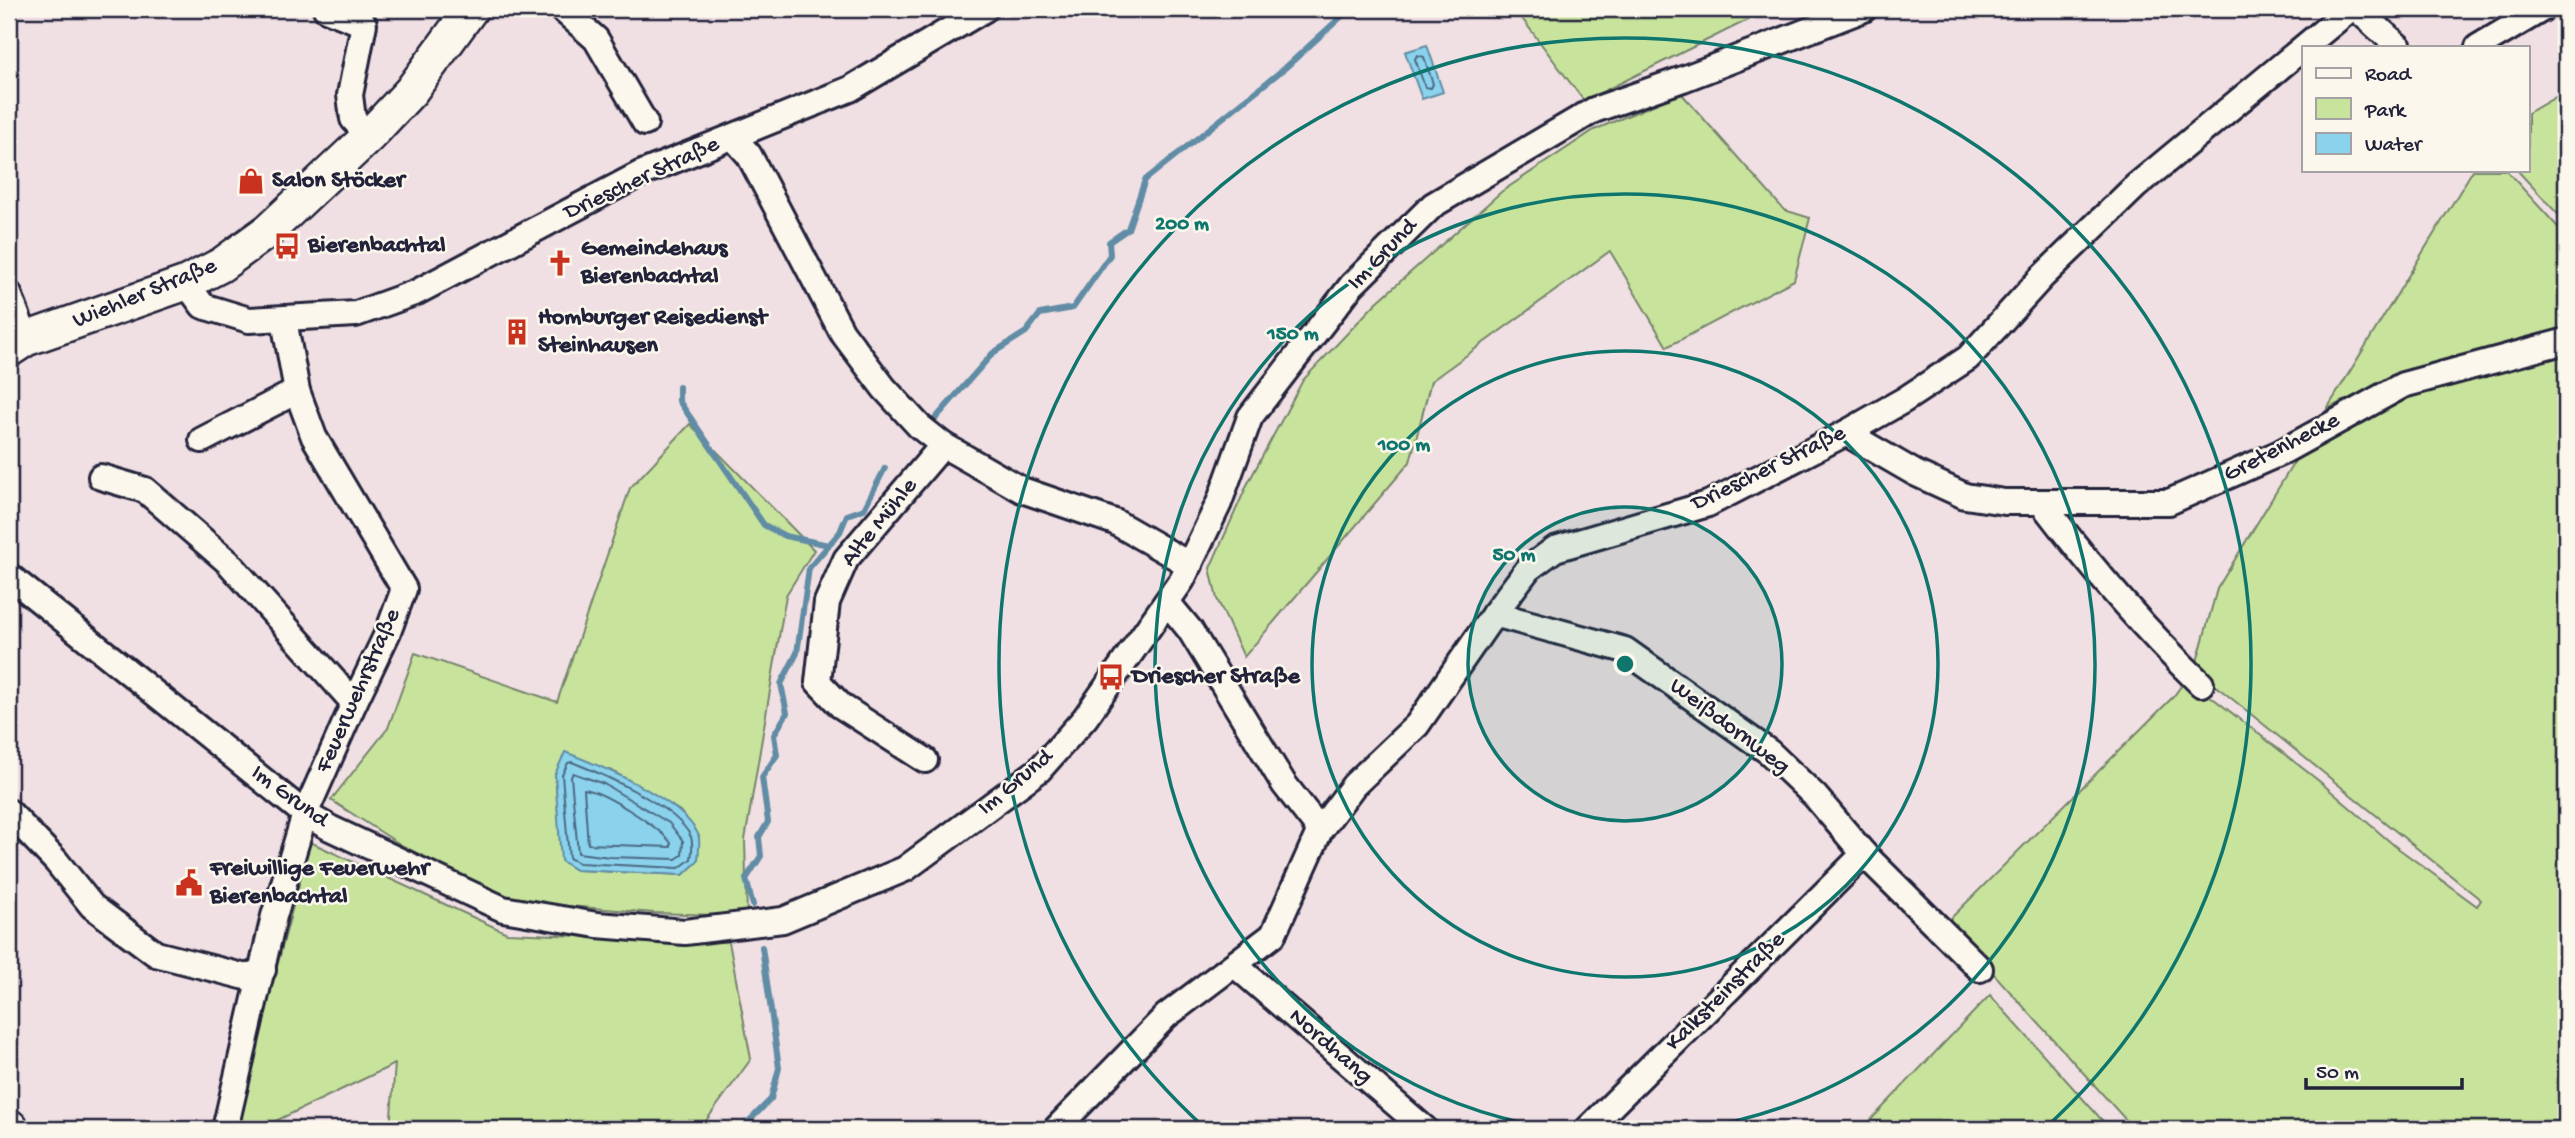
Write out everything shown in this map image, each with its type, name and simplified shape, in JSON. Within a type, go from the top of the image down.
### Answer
[{"type":"main road","name":"Wiehler Straße","points":[[17,344],[186,283],[221,265],[269,230],[369,136],[411,90],[471,9]]},
{"type":"street","points":[[326,9],[364,24],[349,95],[353,120],[369,136]]},
{"type":"street","points":[[562,9],[596,39],[645,123]]},
{"type":"street","points":[[733,137],[850,89],[985,9]]},
{"type":"street","name":"Im Grund","points":[[9,576],[306,814],[330,828],[503,909],[597,925],[685,932],[783,920],[905,869],[1039,770],[1086,719],[1190,565],[1219,503],[1250,417],[1352,285],[1433,205],[1594,110],[1683,79],[1864,9]]},
{"type":"street","name":"Driescher Straße","points":[[2305,46],[2350,9]]},
{"type":"street","points":[[2357,9],[2398,46]]},
{"type":"street","points":[[2480,46],[2542,9]]},
{"type":"street","name":"Driescher Straße","points":[[1056,1129],[1166,1016],[1273,935],[1320,830],[1354,785],[1417,725],[1528,569],[1555,550],[1708,504],[1846,433],[1904,400],[1968,358],[2042,277],[2136,186],[2302,49]]},
{"type":"street","name":"Driescher Straße","points":[[186,283],[203,306],[249,320],[356,314],[417,292],[640,174],[733,137],[749,155],[842,332],[884,388],[919,426],[943,445],[1022,490],[1115,522],[1190,565]]},
{"type":"street","points":[[9,294],[17,344]]},
{"type":"street","name":"Feuerwehrstraße","points":[[225,1129],[274,916],[306,814],[388,632],[404,589],[314,437],[297,391],[284,320]]},
{"type":"street","name":"Gretenhecke","points":[[1846,433],[1915,473],[1965,496],[2005,502],[2169,502],[2280,453],[2403,385],[2566,341]]},
{"type":"street","points":[[202,440],[297,391]]},
{"type":"street","name":"Alte Mühle","points":[[925,760],[841,706],[818,682],[827,603],[846,559],[943,445]]},
{"type":"street","points":[[101,477],[145,489],[228,562],[354,703]]},
{"type":"street","points":[[2041,502],[2075,546],[2172,656],[2201,684]]},
{"type":"street","points":[[1167,602],[1190,630],[1284,784],[1320,830]]},
{"type":"street","name":"Weißdornweg","points":[[1494,614],[1625,650],[1769,752],[1815,796],[1864,854],[1980,969]]},
{"type":"street","points":[[9,812],[92,906],[156,954],[246,977],[262,970]]},
{"type":"street","name":"Kalksteinstraße","points":[[1588,1129],[1864,854]]},
{"type":"street","name":"Nordhang","points":[[1235,964],[1424,1129]]},
{"type":"green space","points":[[1515,9],[1770,9],[1584,101]]},
{"type":"green space","points":[[2566,91],[2566,223],[2519,172],[2530,172],[2530,112]]},
{"type":"green space","points":[[1681,93],[1784,210],[1810,218],[1794,280],[1667,347],[1610,251],[1431,381],[1410,462],[1244,657],[1217,599],[1210,568],[1247,485],[1303,380],[1376,303],[1501,192],[1594,130]]},
{"type":"green space","points":[[2472,172],[2508,172],[2566,236],[2566,335],[2397,376],[2327,409]]},
{"type":"green space","points":[[2566,353],[2566,1129],[2134,1129],[1947,922],[2173,697],[2187,678],[2319,781],[2395,846],[2477,906],[2481,900],[2195,669],[2217,589],[2307,441],[2427,387]]},
{"type":"green space","points":[[690,424],[814,550],[786,595],[745,840],[747,916],[654,913],[507,901],[401,845],[331,800],[388,728],[415,653],[557,702],[630,488]],"holes":[[[611,770],[680,811],[699,836],[698,861],[683,875],[576,870],[562,861],[555,774]]]},
{"type":"green space","points":[[310,842],[507,933],[729,942],[751,1059],[700,1129],[390,1129],[395,1064],[259,1129],[234,1129]]},
{"type":"green space","points":[[1990,995],[2110,1129],[1862,1129]]},
{"type":"water","points":[[1427,45],[1443,92],[1422,99],[1405,52]]},
{"type":"water","points":[[565,752],[639,785],[675,808],[698,834],[698,861],[683,875],[576,870],[561,861],[555,774]]},
{"type":"waterway","points":[[935,419],[993,353],[1026,332],[1040,314],[1073,308],[1110,255],[1109,242],[1128,229],[1145,180],[1285,68],[1343,15],[1357,9]]},
{"type":"waterway","points":[[679,387],[679,401],[764,525],[785,536],[829,545]]},
{"type":"waterway","points":[[753,905],[746,879],[761,856],[759,837],[768,822],[762,777],[777,755],[774,735],[787,713],[781,684],[797,653],[809,568],[840,532],[847,515],[864,509],[885,468]]},
{"type":"waterway","points":[[741,1129],[771,1099],[779,1068],[762,947]]},
{"type":"place","name":"Salon Stöcker","points":[[251,181]]},
{"type":"place","name":"Bierenbachtal","points":[[287,246]]},
{"type":"place","name":"Gemeindehaus Bierenbachtal","points":[[560,263]]},
{"type":"place","name":"Homburger Reisedienst Steinhausen","points":[[517,332]]},
{"type":"place","name":"Driescher Straße","points":[[1111,677]]},
{"type":"place","name":"Freiwillige Feuerwehr Bierenbachtal","points":[[189,883]]}]
